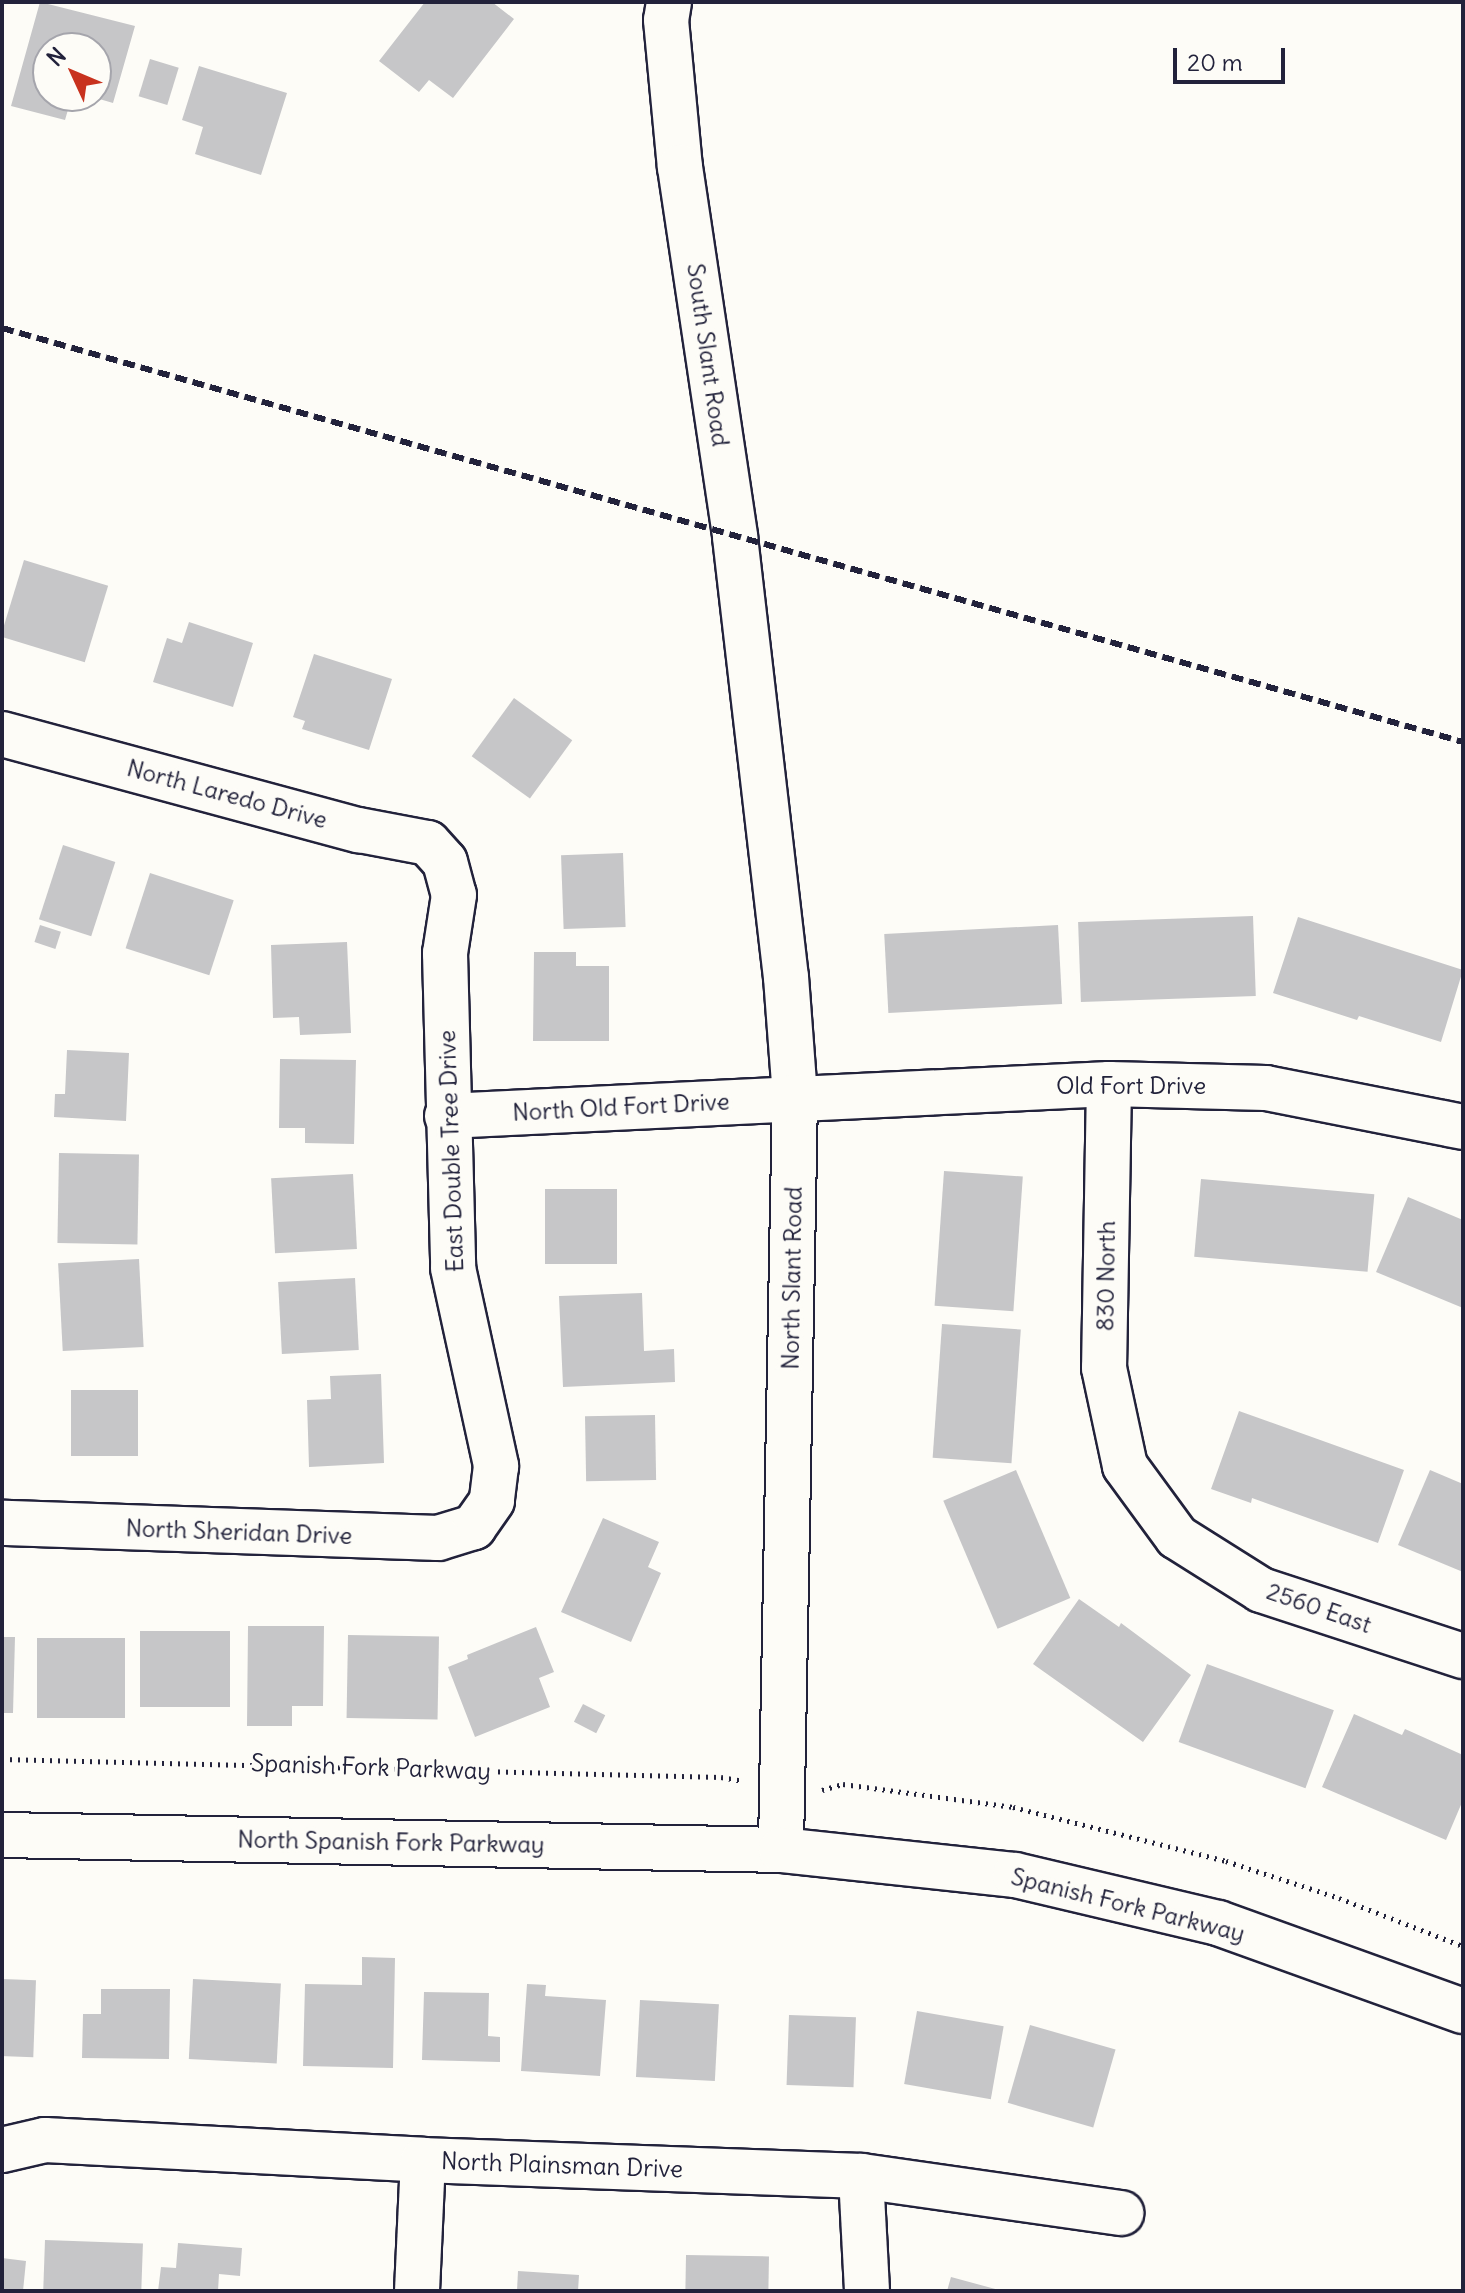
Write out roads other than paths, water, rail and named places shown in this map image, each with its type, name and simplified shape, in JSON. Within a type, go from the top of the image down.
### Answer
[{"type":"street","name":"South Slant Road","points":[[669,2],[666,20],[680,167],[735,537],[752,709]]},
{"type":"street","name":"North Slant Road","points":[[752,709],[786,977],[795,1097],[781,1850]]},
{"type":"street","name":"North Laredo Drive","points":[[2,734],[359,830],[428,843],[445,862]]},
{"type":"street","name":"East Double Tree Drive","points":[[445,862],[454,895],[445,953],[453,1268],[496,1466],[492,1501],[474,1527]]},
{"type":"street","name":"Old Fort Drive","points":[[795,1097],[1109,1084],[1266,1088],[1463,1127]]},
{"type":"street","name":"830 North","points":[[1109,1084],[1104,1368],[1125,1466]]},
{"type":"street","name":"North Old Fort Drive","points":[[447,1116],[795,1097]]},
{"type":"street","name":"2560 East","points":[[1125,1466],[1177,1537],[1261,1590],[1463,1656]]},
{"type":"street","name":"North Sheridan Drive","points":[[2,1523],[438,1538],[474,1527]]},
{"type":"street","name":"North Spanish Fork Parkway","points":[[2,1835],[781,1850]]},
{"type":"street","name":"Spanish Fork Parkway","points":[[781,1850],[1015,1875],[1059,1885],[1218,1923],[1463,2011]]},
{"type":"street","name":"North Plainsman Drive","points":[[2,2150],[45,2140],[423,2160],[861,2176],[1121,2213]]},
{"type":"street","points":[[417,2291],[423,2160]]},
{"type":"street","points":[[861,2176],[867,2291]]},
{"type":"railway","points":[[2,328],[1463,742]]}]
